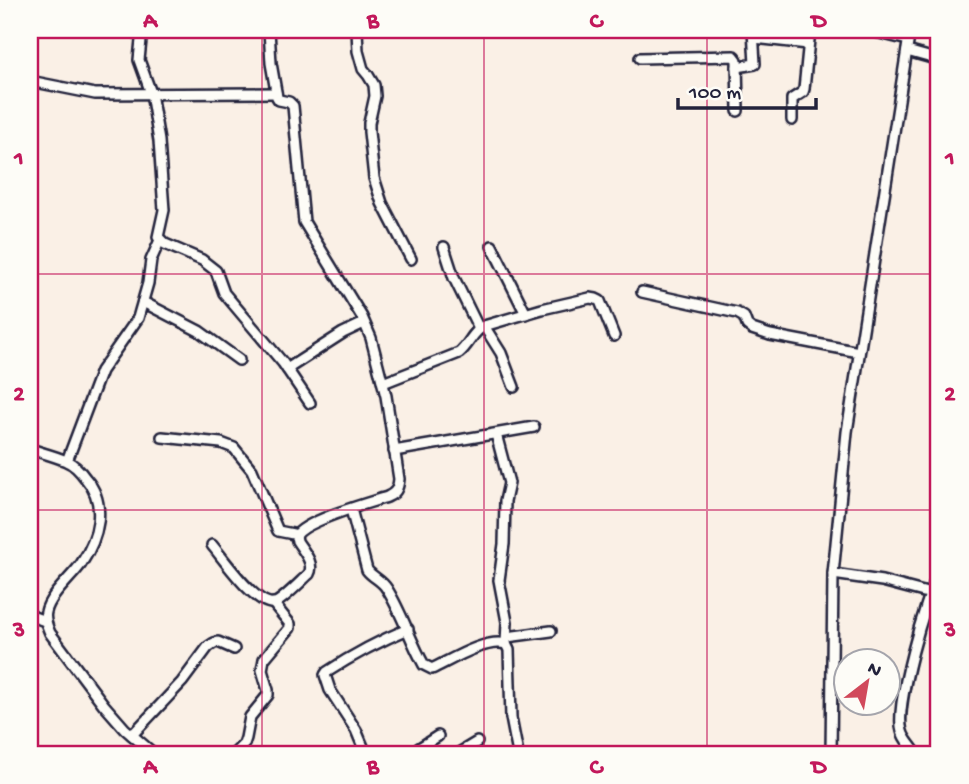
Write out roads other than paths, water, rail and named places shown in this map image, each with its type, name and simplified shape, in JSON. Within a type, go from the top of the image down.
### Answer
[{"type":"street","points":[[67,461],[101,371],[138,318],[151,260],[160,240],[164,210],[159,141],[151,93],[139,60],[142,30]]},
{"type":"street","points":[[269,30],[276,97],[293,106],[304,222],[364,323],[376,351],[399,480],[395,493],[301,529],[296,536]]},
{"type":"street","points":[[357,30],[358,51],[363,69],[374,85],[375,96],[369,123],[374,178],[382,203],[411,259]]},
{"type":"street","points":[[792,120],[792,99],[803,92],[810,30]]},
{"type":"street","points":[[831,754],[833,574],[847,432],[909,35],[867,30]]},
{"type":"street","points":[[737,67],[755,64],[753,34],[808,44]]},
{"type":"street","points":[[907,51],[939,60]]},
{"type":"street","points":[[640,58],[736,58],[738,111]]},
{"type":"street","points":[[35,82],[95,94],[276,93]]},
{"type":"street","points":[[160,240],[202,260],[216,271],[224,293],[287,369],[310,403]]},
{"type":"street","points":[[492,246],[526,314]]},
{"type":"street","points":[[444,247],[454,278],[482,328],[501,353],[514,387]]},
{"type":"street","points":[[642,292],[737,313],[744,317],[747,325],[762,333],[859,352]]},
{"type":"street","points":[[383,383],[459,353],[482,328],[578,301],[596,299],[602,305],[614,336]]},
{"type":"street","points":[[143,302],[199,331],[239,360]]},
{"type":"street","points":[[287,369],[343,333],[364,323]]},
{"type":"street","points":[[394,451],[534,427]]},
{"type":"street","points":[[496,434],[509,483],[505,500],[504,544],[499,580],[509,650],[511,718],[518,754]]},
{"type":"street","points":[[162,437],[221,443],[234,448],[257,478],[278,531],[296,536],[312,570],[277,602],[268,603],[256,596],[212,545]]},
{"type":"street","points":[[30,449],[67,461],[80,471],[91,484],[97,497],[99,512],[92,545],[46,610],[45,621],[68,659],[104,705],[153,754]]},
{"type":"street","points":[[351,509],[367,570],[386,587],[424,665],[432,669],[489,643],[551,631]]},
{"type":"street","points":[[916,754],[901,730],[903,691],[939,573]]},
{"type":"street","points":[[833,574],[882,581],[931,594]]},
{"type":"street","points":[[234,754],[244,744],[250,717],[268,695],[262,670],[264,659],[290,628],[290,624],[273,603]]},
{"type":"street","points":[[30,614],[45,621]]},
{"type":"street","points":[[366,754],[356,730],[330,690],[325,675],[377,642],[408,629]]},
{"type":"street","points":[[132,735],[182,682],[208,648],[218,642],[234,649]]},
{"type":"street","points":[[410,754],[438,736]]},
{"type":"street","points":[[457,754],[477,742]]}]
